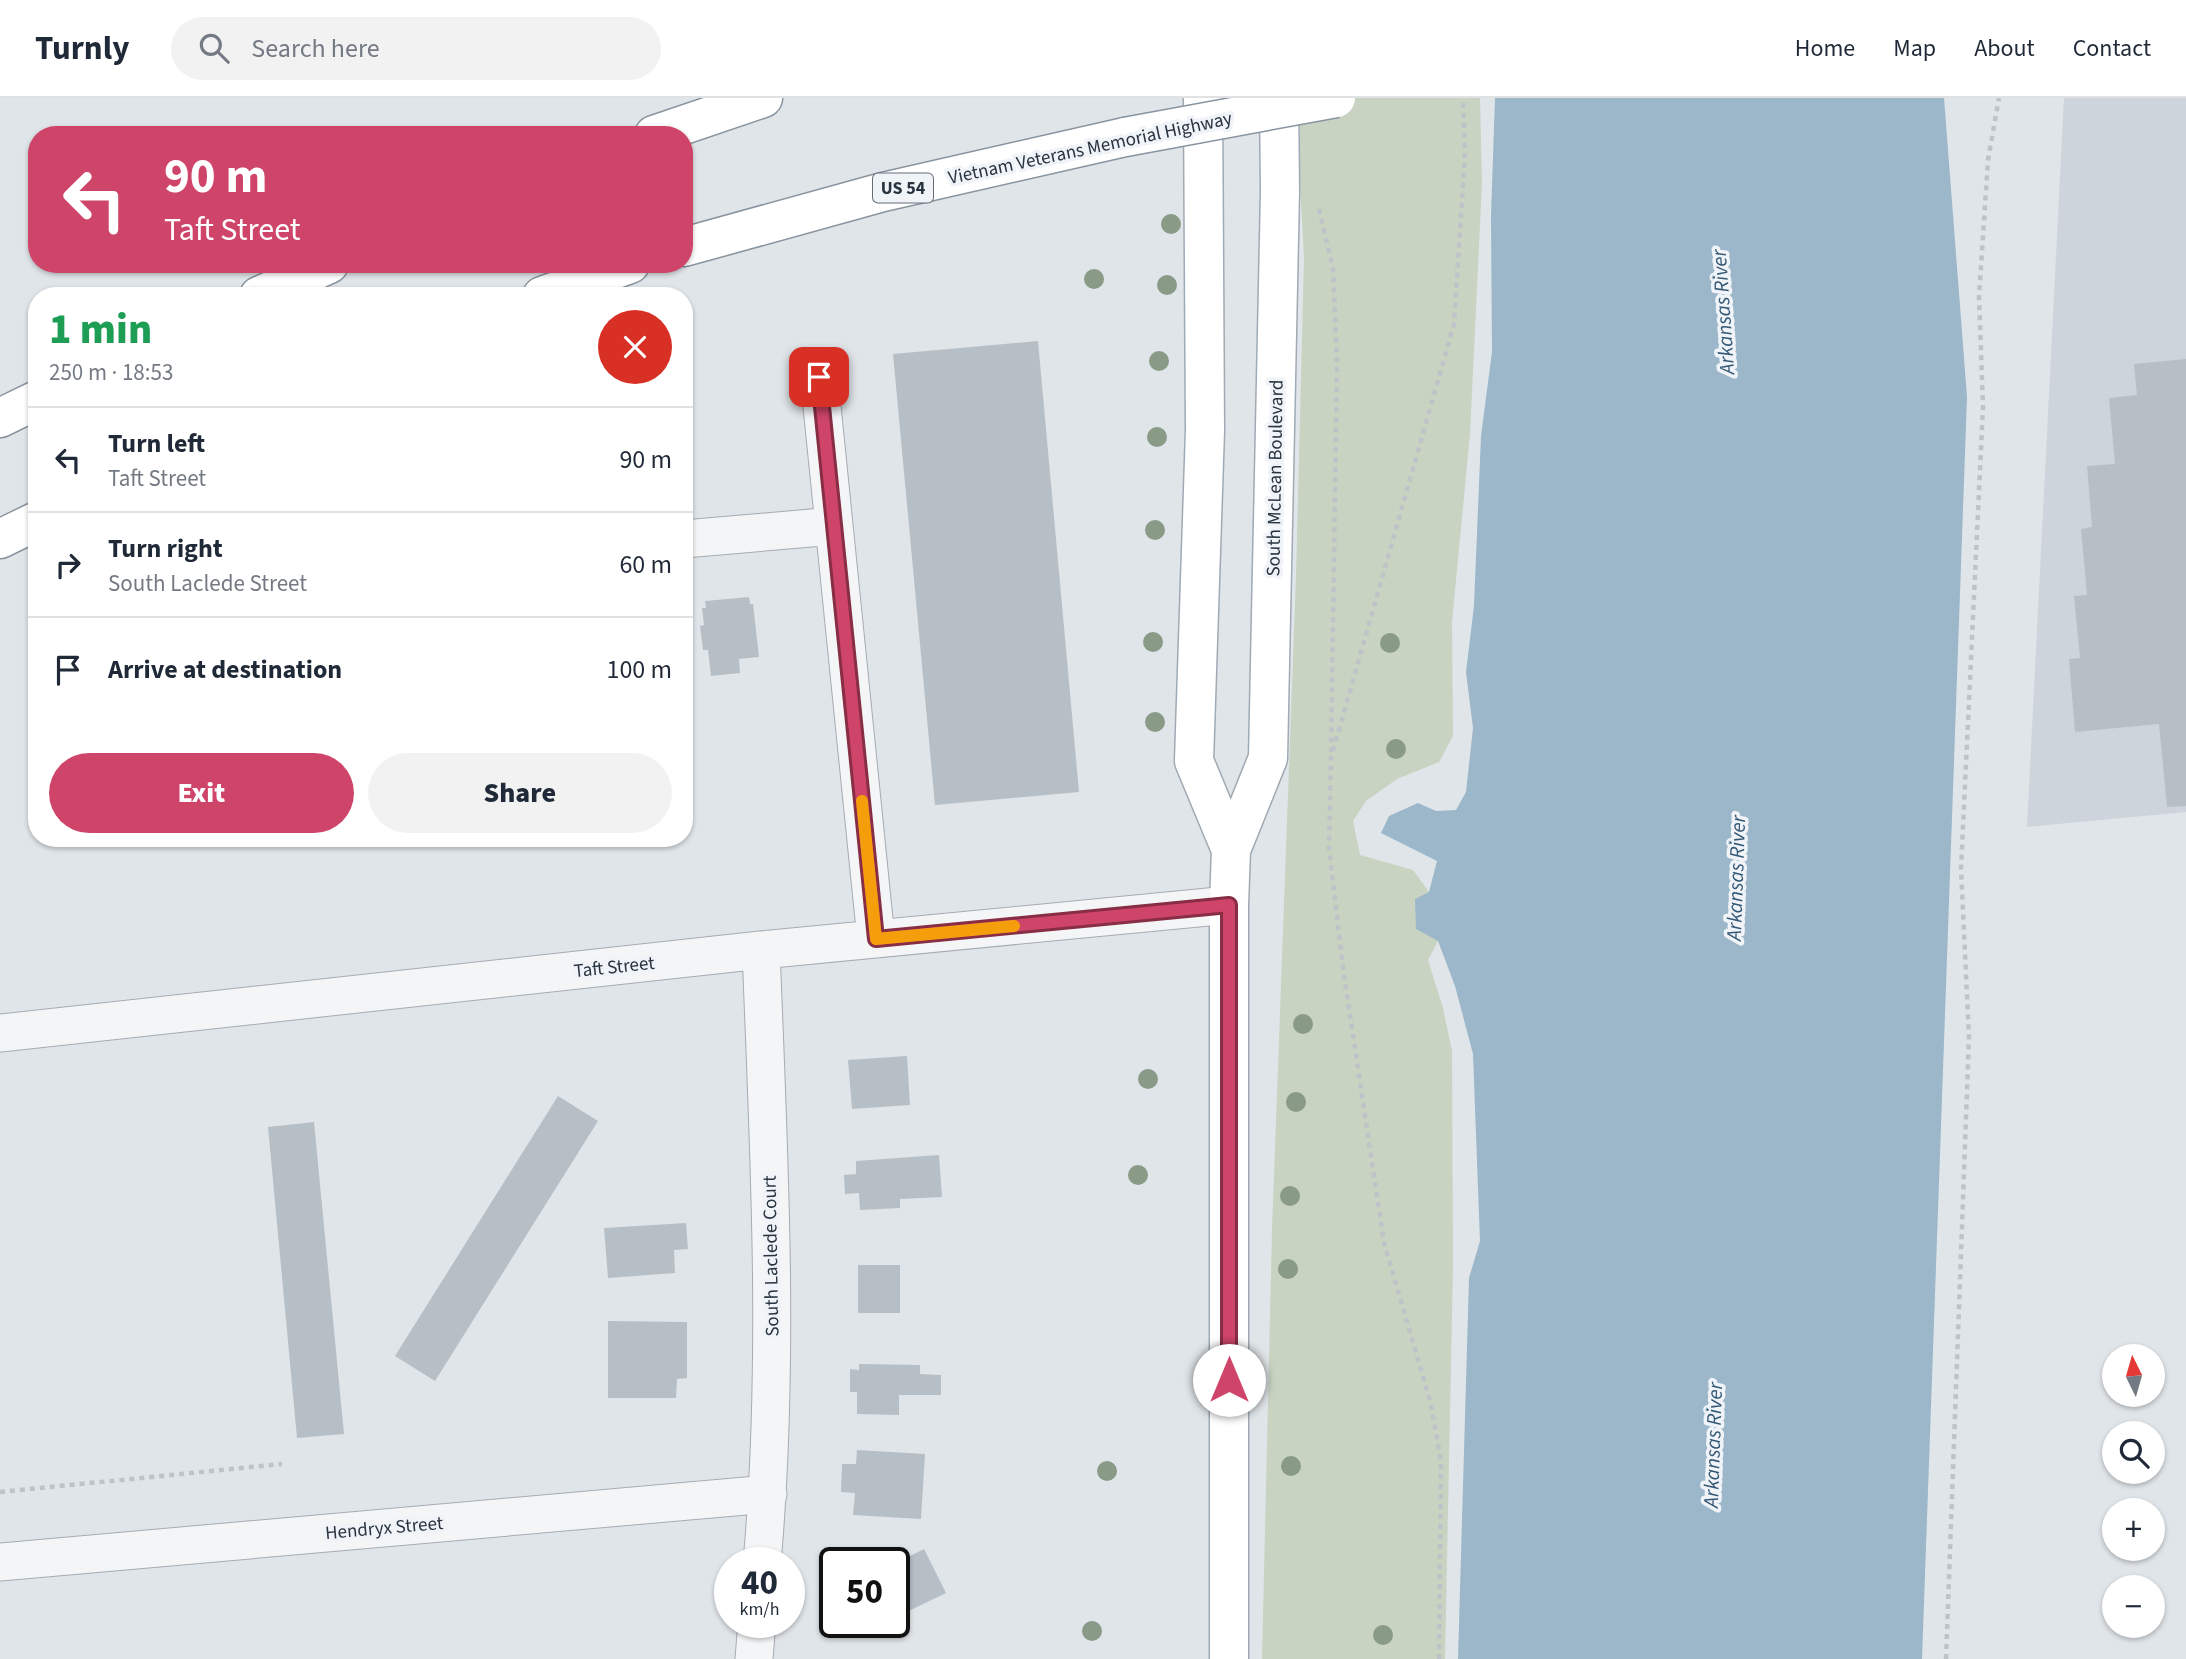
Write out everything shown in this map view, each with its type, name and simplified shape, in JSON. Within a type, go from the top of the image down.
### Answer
[{"type":"main road","points":[[681,126],[763,98]]},
{"type":"main road","name":"South McLean Boulevard","points":[[1203,98],[1205,430],[1194,761],[1231,850]]},
{"type":"main road","name":"South McLean Boulevard","points":[[1229,1659],[1229,905],[1231,850],[1268,758],[1280,191],[1279,98]]},
{"type":"main road","name":"Vietnam Veterans Memorial Highway","points":[[693,245],[883,192],[1125,137],[1336,98]]},
{"type":"main road","points":[[279,287],[309,273]]},
{"type":"main road","points":[[567,287],[605,273]]},
{"type":"main road","points":[[0,418],[28,404]]},
{"type":"main road","points":[[0,539],[28,526]]},
{"type":"street","points":[[819,377],[876,939]]},
{"type":"street","points":[[693,538],[834,526]]},
{"type":"street","name":"Taft Street","points":[[0,1033],[761,950],[1229,905]]},
{"type":"street","name":"South Laclede Court","points":[[761,950],[773,1271],[768,1493],[763,1547]]},
{"type":"street","name":"Hendryx Street","points":[[0,1562],[768,1493]]},
{"type":"street","points":[[754,1659],[756,1638]]},
{"type":"path","points":[[1331,758],[1454,324],[1465,153],[1463,98]]},
{"type":"path","points":[[1946,1659],[1969,1037],[1961,869],[1983,407],[1979,297],[1987,160],[1999,98]]},
{"type":"path","points":[[1318,201],[1333,268],[1337,363],[1329,848],[1343,968],[1384,1243],[1431,1404],[1441,1462],[1439,1659]]},
{"type":"path","points":[[0,1492],[282,1464]]},
{"type":"shaded area","points":[[2064,98],[2186,98],[2186,812],[2027,827]]},
{"type":"green space","points":[[1300,98],[1480,98],[1482,183],[1470,434],[1452,622],[1453,736],[1439,762],[1397,779],[1366,801],[1353,821],[1360,855],[1413,870],[1429,892],[1438,941],[1428,960],[1443,1008],[1452,1051],[1453,1265],[1445,1659],[1262,1659],[1272,1230],[1296,577],[1304,259],[1299,163]]},
{"type":"water","name":"Arkansas River","points":[[1495,98],[1944,98],[1967,397],[1922,1659],[1458,1659],[1469,1278],[1480,1241],[1473,1054],[1455,986],[1438,941],[1416,929],[1415,899],[1429,892],[1437,861],[1381,833],[1389,816],[1418,803],[1436,811],[1456,810],[1466,792],[1473,728],[1466,672],[1474,606],[1481,436],[1492,352],[1491,216]]},
{"type":"building","points":[[1038,341],[1079,792],[935,805],[893,354]]},
{"type":"building","points":[[2186,359],[2186,806],[2167,807],[2159,724],[2075,732],[2069,659],[2080,658],[2074,596],[2087,595],[2081,529],[2092,527],[2087,466],[2115,464],[2109,398],[2137,395],[2134,364]]},
{"type":"building","points":[[749,597],[750,604],[753,604],[759,657],[739,659],[740,673],[711,676],[708,650],[703,650],[700,626],[704,625],[702,608],[706,608],[705,601]]},
{"type":"building","points":[[907,1056],[910,1105],[852,1109],[848,1060]]},
{"type":"building","points":[[558,1096],[598,1121],[435,1381],[395,1356]]},
{"type":"building","points":[[314,1122],[344,1434],[297,1438],[268,1127]]},
{"type":"building","points":[[939,1155],[942,1197],[900,1199],[900,1208],[860,1210],[859,1193],[845,1194],[844,1175],[856,1174],[856,1161]]},
{"type":"building","points":[[686,1223],[688,1249],[674,1250],[675,1273],[608,1278],[604,1228]]},
{"type":"building","points":[[858,1265],[900,1265],[900,1313],[858,1313]]},
{"type":"building","points":[[608,1321],[687,1322],[687,1378],[677,1379],[676,1398],[608,1398]]},
{"type":"building","points":[[859,1364],[920,1365],[920,1374],[941,1375],[941,1395],[899,1395],[899,1415],[857,1414],[857,1392],[850,1392],[850,1369],[859,1370]]},
{"type":"building","points":[[857,1450],[925,1454],[921,1519],[853,1515],[855,1493],[841,1492],[842,1464],[856,1464]]},
{"type":"building","points":[[924,1549],[946,1593],[910,1610],[910,1556]]},
{"type":"slow traffic","points":[[862,801],[876,939],[1014,926]]},
{"type":"route","points":[[819,377],[876,939],[1229,905],[1229,1380]]}]
